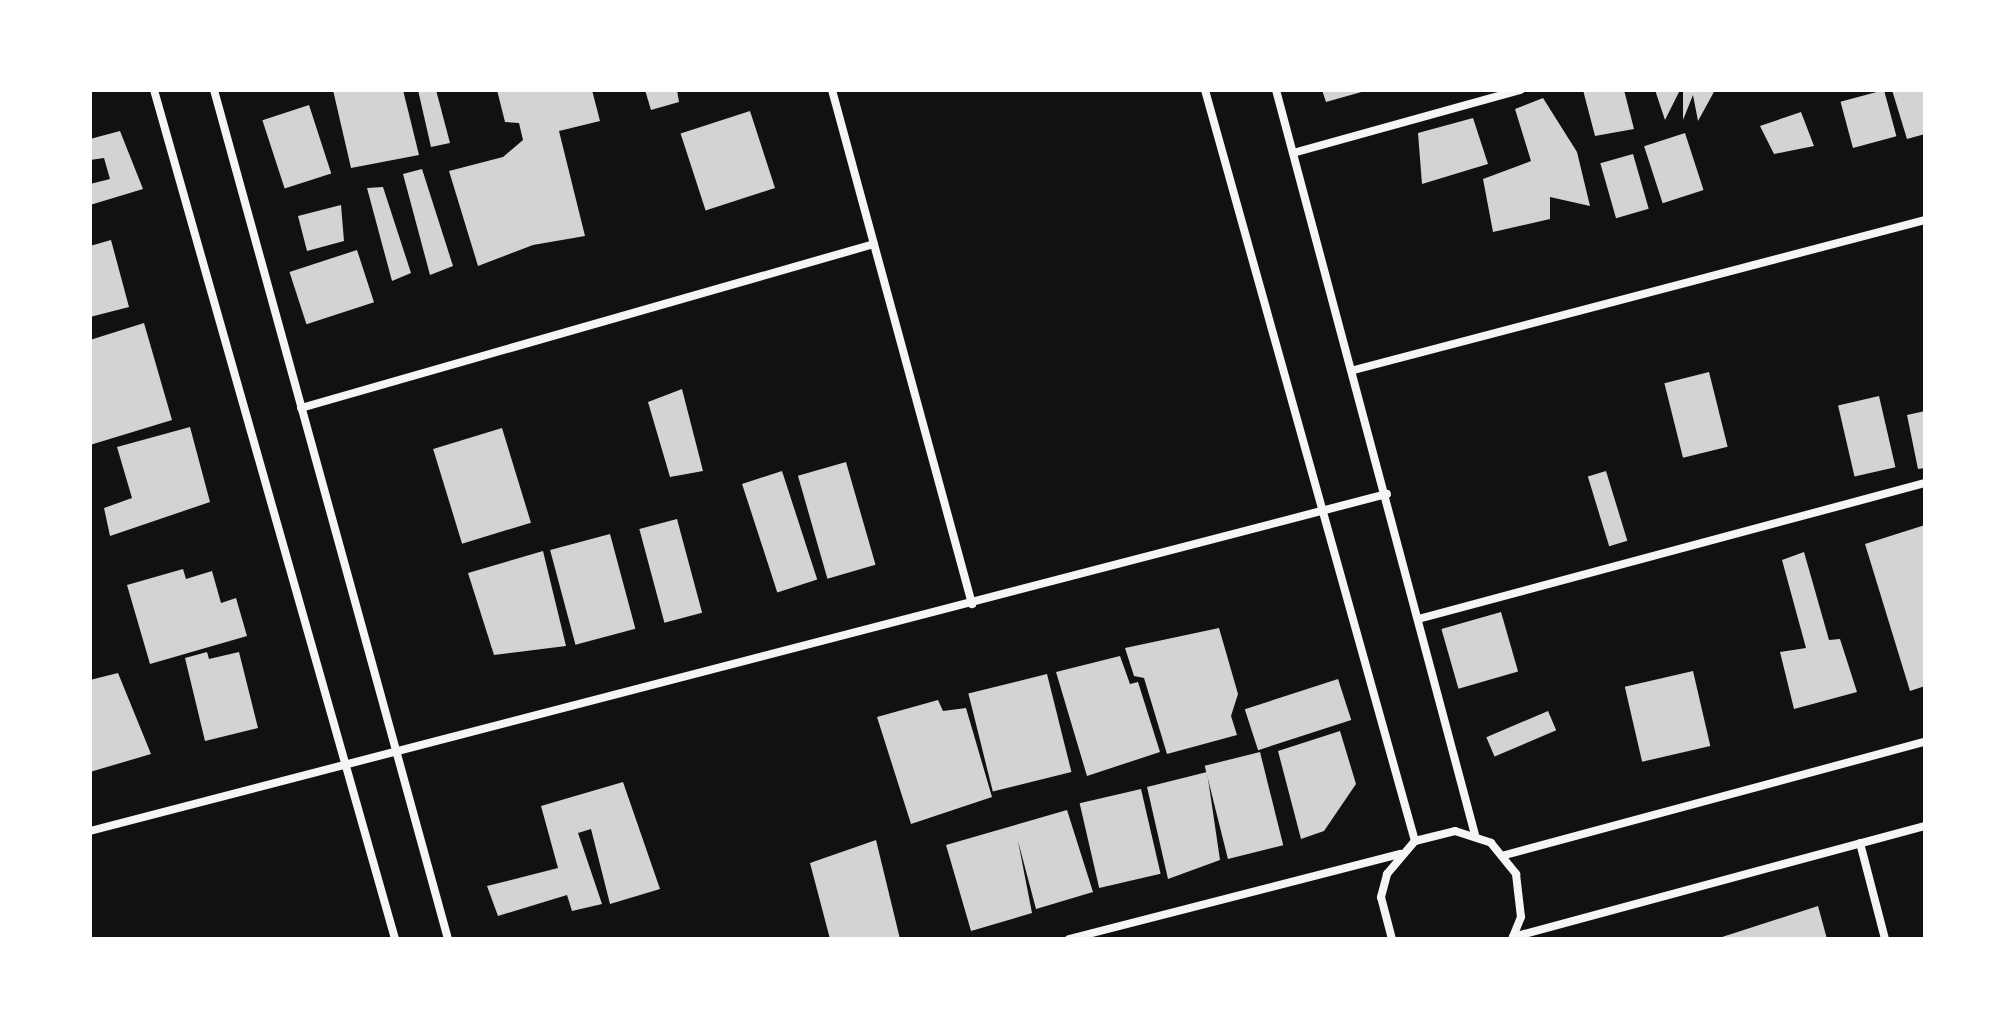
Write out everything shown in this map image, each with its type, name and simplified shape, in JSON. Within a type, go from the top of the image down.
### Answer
[{"type":"street","points":[[154,90],[395,939]]},
{"type":"street","points":[[214,90],[448,939]]},
{"type":"street","points":[[832,90],[972,604]]},
{"type":"street","points":[[1205,90],[1320,514],[1415,841]]},
{"type":"street","points":[[1276,90],[1422,618],[1475,835]]},
{"type":"street","points":[[1293,153],[1520,90]]},
{"type":"street","points":[[1354,370],[1925,220]]},
{"type":"street","points":[[301,408],[874,244]]},
{"type":"street","points":[[1422,618],[1925,483]]},
{"type":"street","points":[[90,831],[1320,514],[1387,494]]},
{"type":"street","points":[[1505,855],[1925,742]]},
{"type":"street","points":[[1392,939],[1381,897],[1400,854],[1415,841],[1434,833],[1475,835],[1505,855],[1522,895],[1512,938],[1925,826]]},
{"type":"street","points":[[1860,843],[1885,939]]},
{"type":"street","points":[[1069,939],[1400,854]]},
{"type":"building","points":[[333,90],[403,90],[419,155],[351,168]]},
{"type":"building","points":[[418,90],[436,90],[450,143],[431,147]]},
{"type":"building","points":[[497,90],[592,90],[600,121],[559,131],[585,236],[533,245],[478,266],[449,171],[503,157],[523,140],[519,123],[505,122]]},
{"type":"building","points":[[645,90],[677,90],[679,102],[651,110]]},
{"type":"building","points":[[1322,90],[1365,90],[1365,91],[1326,102]]},
{"type":"building","points":[[1583,90],[1624,90],[1634,129],[1595,136]]},
{"type":"building","points":[[1655,90],[1680,90],[1665,120]]},
{"type":"building","points":[[1683,90],[1715,90],[1698,121],[1693,95],[1683,120]]},
{"type":"building","points":[[1884,90],[1896,136],[1853,148],[1841,102]]},
{"type":"building","points":[[1892,90],[1925,90],[1925,134],[1907,139]]},
{"type":"building","points":[[1543,98],[1577,152],[1590,206],[1550,197],[1550,219],[1493,232],[1483,179],[1531,161],[1515,109]]},
{"type":"building","points":[[309,105],[331,173],[285,189],[262,120]]},
{"type":"building","points":[[750,111],[775,188],[706,211],[681,134]]},
{"type":"building","points":[[1801,112],[1814,146],[1774,154],[1760,126]]},
{"type":"building","points":[[1473,118],[1488,164],[1422,184],[1418,133]]},
{"type":"building","points":[[120,131],[143,189],[90,205],[90,184],[110,179],[104,158],[90,160],[90,139]]},
{"type":"building","points":[[1685,133],[1704,190],[1663,203],[1644,146]]},
{"type":"building","points":[[1633,154],[1649,209],[1616,218],[1600,163]]},
{"type":"building","points":[[422,169],[453,266],[430,275],[403,174]]},
{"type":"building","points":[[383,187],[411,273],[392,281],[367,188]]},
{"type":"building","points":[[341,205],[344,241],[307,251],[298,216]]},
{"type":"building","points":[[111,240],[129,307],[90,317],[90,246]]},
{"type":"building","points":[[357,250],[374,302],[306,324],[289,272]]},
{"type":"building","points":[[144,323],[172,420],[90,445],[90,340]]},
{"type":"building","points":[[1709,372],[1728,447],[1683,458],[1664,383]]},
{"type":"building","points":[[682,389],[703,471],[670,477],[648,402]]},
{"type":"building","points":[[1879,396],[1895,467],[1854,477],[1838,405]]},
{"type":"building","points":[[1925,411],[1925,468],[1918,469],[1907,415]]},
{"type":"building","points":[[190,427],[210,502],[110,536],[104,508],[132,498],[117,447]]},
{"type":"building","points":[[502,428],[531,523],[462,544],[433,449]]},
{"type":"building","points":[[846,462],[875,565],[827,579],[798,476]]},
{"type":"building","points":[[782,471],[817,579],[777,592],[742,484]]},
{"type":"building","points":[[1606,471],[1627,541],[1609,546],[1588,477]]},
{"type":"building","points":[[677,519],[702,613],[664,623],[639,529]]},
{"type":"building","points":[[1925,525],[1925,686],[1910,691],[1865,544]]},
{"type":"building","points":[[610,534],[635,629],[575,645],[550,550]]},
{"type":"building","points":[[543,551],[566,646],[494,655],[468,573]]},
{"type":"building","points":[[1804,552],[1829,640],[1840,639],[1857,692],[1794,709],[1780,652],[1806,648],[1782,560]]},
{"type":"building","points":[[183,569],[186,579],[212,571],[221,603],[236,598],[247,636],[150,664],[127,585]]},
{"type":"building","points":[[1501,612],[1518,672],[1458,689],[1441,629]]},
{"type":"building","points":[[1219,628],[1238,694],[1231,716],[1237,735],[1167,754],[1144,678],[1134,676],[1125,648]]},
{"type":"building","points":[[207,652],[209,659],[239,652],[258,728],[205,741],[185,658]]},
{"type":"building","points":[[1120,656],[1130,684],[1138,682],[1160,752],[1087,776],[1056,672]]},
{"type":"building","points":[[1693,671],[1710,746],[1642,762],[1625,687]]},
{"type":"building","points":[[118,673],[151,754],[90,772],[90,680]]},
{"type":"building","points":[[1047,674],[1071,772],[993,792],[968,694]]},
{"type":"building","points":[[1338,679],[1351,720],[1258,750],[1245,709]]},
{"type":"building","points":[[938,700],[943,711],[966,708],[992,797],[911,824],[877,717]]},
{"type":"building","points":[[1548,711],[1556,730],[1495,757],[1486,737]]},
{"type":"building","points":[[1340,731],[1356,784],[1324,831],[1301,839],[1278,751]]},
{"type":"building","points":[[1260,752],[1283,845],[1228,859],[1205,766]]},
{"type":"building","points":[[1207,772],[1220,860],[1168,879],[1147,787]]},
{"type":"building","points":[[623,782],[660,889],[610,904],[591,829],[578,833],[602,904],[572,911],[567,895],[498,916],[487,886],[558,868],[541,806]]},
{"type":"building","points":[[1141,789],[1161,874],[1099,888],[1080,803]]},
{"type":"building","points":[[1067,810],[1093,892],[1036,909],[1018,841],[1032,913],[971,931],[946,845]]},
{"type":"building","points":[[876,840],[900,939],[830,939],[810,863]]},
{"type":"building","points":[[1818,906],[1827,939],[1719,939],[1719,938]]}]
